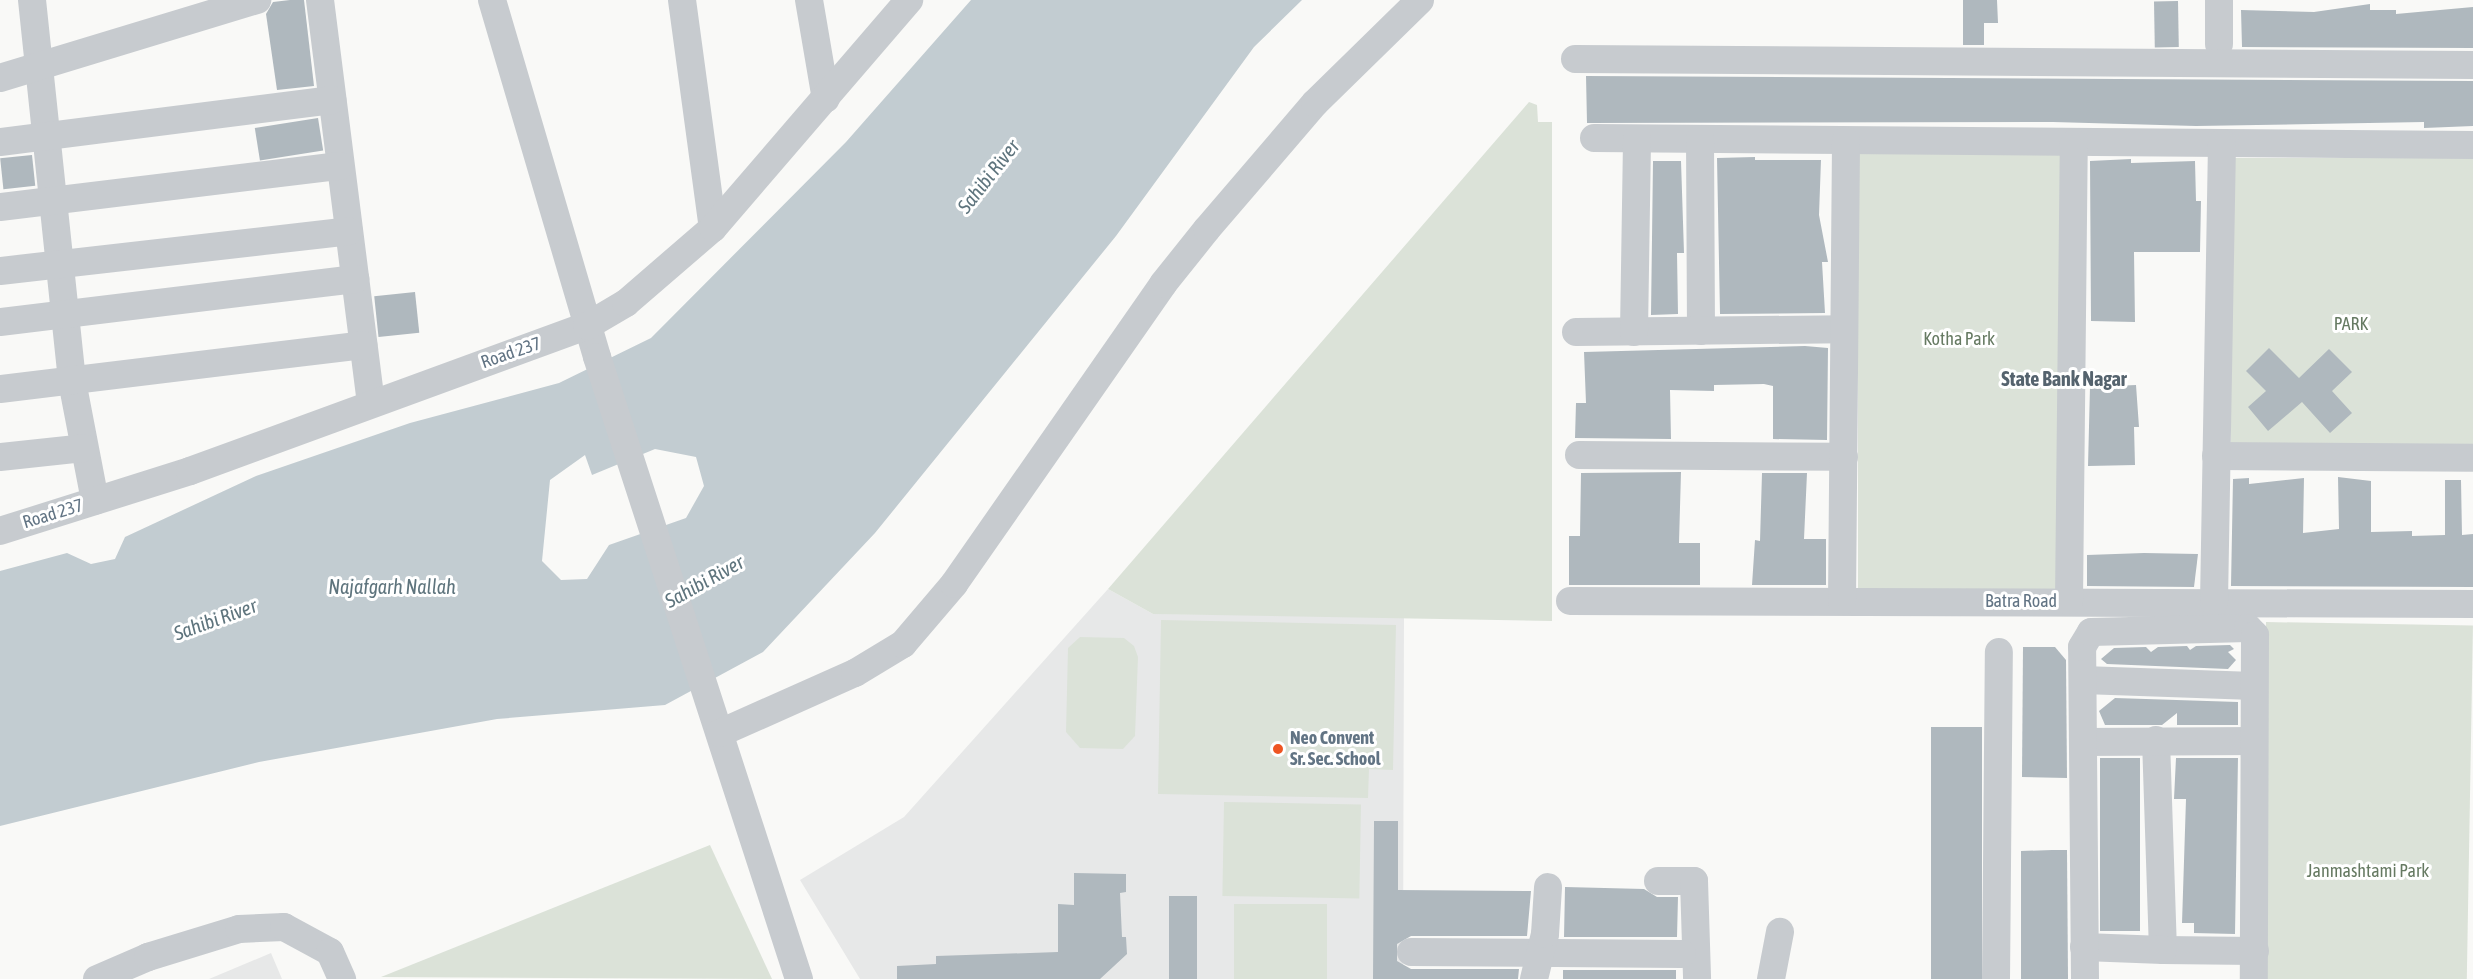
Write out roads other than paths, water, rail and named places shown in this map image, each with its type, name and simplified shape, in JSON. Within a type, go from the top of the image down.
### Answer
[{"type":"street","points":[[32,0],[72,381],[95,501]]},
{"type":"street","points":[[0,78],[257,0]]},
{"type":"street","points":[[320,0],[371,402]]},
{"type":"street","points":[[492,0],[587,326],[799,979]]},
{"type":"street","points":[[682,0],[713,228]]},
{"type":"street","points":[[809,0],[826,99]]},
{"type":"street","points":[[720,733],[855,673],[903,644],[954,584],[1192,248],[1315,104],[1420,0]]},
{"type":"street","points":[[2219,0],[2219,44]]},
{"type":"street","name":"Road 237","points":[[0,531],[190,471],[371,402],[587,326],[626,303],[713,228],[826,99],[896,6]]},
{"type":"street","points":[[1575,59],[2473,65]]},
{"type":"street","points":[[0,142],[332,100]]},
{"type":"street","points":[[1594,138],[2473,144]]},
{"type":"street","points":[[1634,332],[1637,139]]},
{"type":"street","points":[[1700,139],[1701,331]]},
{"type":"street","points":[[1842,601],[1846,141]]},
{"type":"street","points":[[2069,601],[2074,142]]},
{"type":"street","points":[[2214,602],[2222,144]]},
{"type":"street","points":[[0,207],[340,166]]},
{"type":"street","points":[[0,271],[349,231]]},
{"type":"street","points":[[0,322],[355,279]]},
{"type":"street","points":[[1576,332],[1845,329]]},
{"type":"street","points":[[0,389],[363,345]]},
{"type":"street","points":[[0,457],[84,448]]},
{"type":"street","points":[[1579,455],[1844,457]]},
{"type":"street","points":[[2217,456],[2473,458]]},
{"type":"street","name":"Batra Road","points":[[1570,601],[2473,604]]},
{"type":"street","points":[[2085,979],[2082,647],[2091,632],[2247,628],[2255,635],[2254,979]]},
{"type":"street","points":[[1996,979],[1999,652]]},
{"type":"street","points":[[2083,680],[2254,686]]},
{"type":"street","points":[[2156,740],[2163,950]]},
{"type":"street","points":[[2084,742],[2254,741]]},
{"type":"street","points":[[1658,881],[1694,881],[1696,979]]},
{"type":"street","points":[[1537,966],[1548,888]]},
{"type":"street","points":[[98,979],[148,957],[239,928],[284,927],[330,952],[342,979]]},
{"type":"street","points":[[1771,979],[1780,932]]},
{"type":"street","points":[[2084,947],[2255,951]]},
{"type":"street","points":[[1411,952],[1537,966],[1682,954]]},
{"type":"water","points":[[971,0],[1302,0],[1254,47],[1116,236],[875,533],[763,652],[665,705],[497,719],[259,762],[0,826],[0,571],[67,553],[91,564],[115,559],[125,537],[256,476],[410,423],[559,383],[651,338],[846,142]],"holes":[[[655,449],[696,457],[704,486],[686,518],[609,545],[587,579],[561,580],[542,561],[550,480],[585,455],[592,475]]]},
{"type":"place","name":"Neo Convent Sr. Sec. School","points":[[1278,749]]},
{"type":"district","name":"State Bank Nagar","points":[[2064,378]]},
{"type":"water label","name":"Sahibi River","points":[[988,176]]},
{"type":"water label","name":"Sahibi River","points":[[704,581]]},
{"type":"water label","name":"Najafgarh Nallah","points":[[392,586]]},
{"type":"water label","name":"Sahibi River","points":[[215,619]]},
{"type":"park label","name":"PARK","points":[[2351,324]]},
{"type":"park label","name":"Kotha Park","points":[[1959,339]]},
{"type":"park label","name":"Janmashtami Park","points":[[2368,871]]}]
